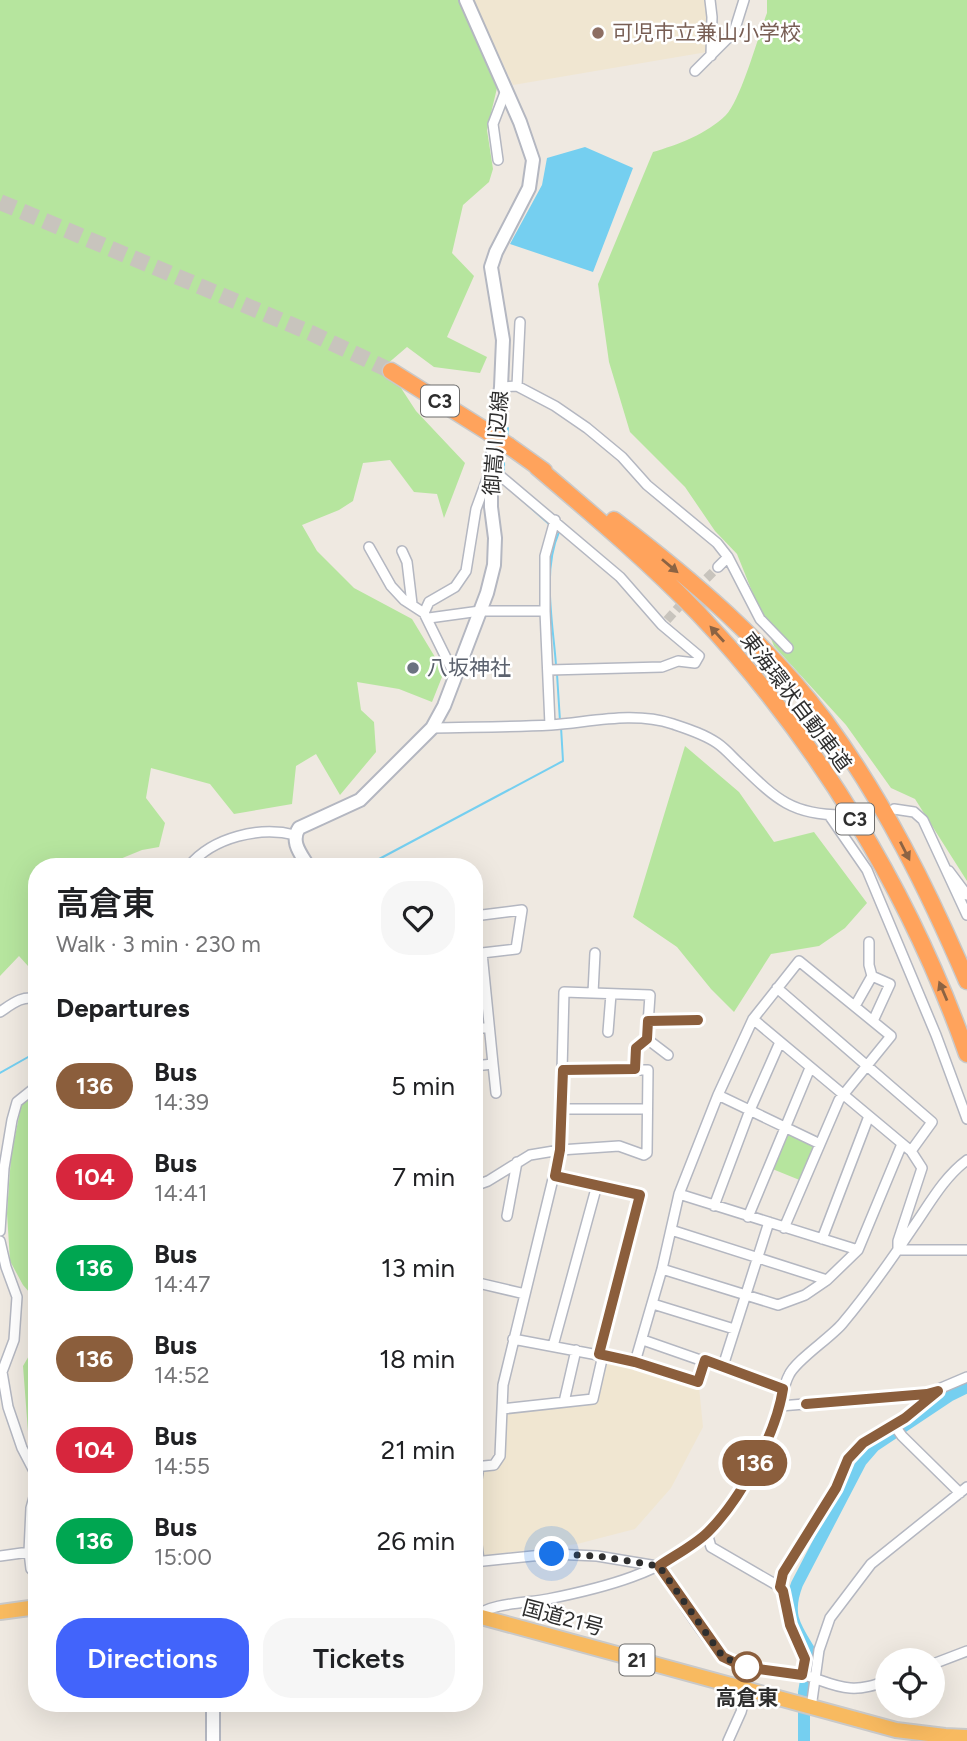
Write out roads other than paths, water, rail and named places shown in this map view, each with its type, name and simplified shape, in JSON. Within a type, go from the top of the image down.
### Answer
[{"type":"highway","name":"東海環状自動車道","points":[[391,371],[509,446],[626,529],[707,597],[764,652],[809,701],[849,755],[890,821],[928,895],[967,981]]},
{"type":"highway","name":"東海環状自動車道","points":[[537,467],[620,538],[697,611],[747,668],[799,736],[859,826],[902,904],[945,995],[967,1054]]},
{"type":"highway","points":[[0,1612],[28,1608]]},
{"type":"highway","name":"国道21号","points":[[483,1618],[896,1730],[945,1737],[967,1737]]},
{"type":"main road","name":"御嵩川辺線","points":[[295,835],[299,828],[360,800],[432,728],[480,611],[494,565],[491,468],[501,387],[503,340],[491,267],[529,188],[533,160],[506,90],[466,0]]},
{"type":"main road","points":[[295,835],[304,858]]},
{"type":"main road","points":[[213,1712],[213,1741]]},
{"type":"street","points":[[710,0],[711,56]]},
{"type":"street","points":[[695,71],[734,32],[744,0]]},
{"type":"street","points":[[498,160],[493,124],[506,90]]},
{"type":"street","points":[[517,386],[520,322]]},
{"type":"street","points":[[501,387],[517,386],[555,406],[587,428],[622,457],[647,485],[717,543],[728,556],[760,619],[788,648]]},
{"type":"street","points":[[426,616],[429,602],[455,587],[466,570],[476,509],[491,468],[620,577],[699,656],[695,663],[678,661],[662,667],[549,670]]},
{"type":"street","points":[[550,725],[545,556],[555,520]]},
{"type":"street","points":[[369,547],[391,586],[404,600],[426,616],[455,676]]},
{"type":"street","points":[[402,551],[407,562],[412,604]]},
{"type":"street","points":[[718,567],[728,556]]},
{"type":"street","points":[[426,616],[480,611],[545,611]]},
{"type":"street","points":[[432,728],[550,725],[629,716],[671,723],[702,734],[719,744],[786,804],[804,812],[842,815]]},
{"type":"street","points":[[894,809],[914,812],[923,820],[967,915]]},
{"type":"street","points":[[829,815],[867,870],[936,1035],[967,1119]]},
{"type":"street","points":[[197,858],[207,849],[234,838],[270,831],[295,835]]},
{"type":"street","points":[[944,869],[950,871],[967,895]]},
{"type":"street","points":[[483,915],[523,911],[516,949],[483,952]]},
{"type":"street","points":[[855,1006],[872,976],[869,942]]},
{"type":"street","points":[[593,993],[595,953]]},
{"type":"street","points":[[635,1362],[653,1304],[679,1194],[718,1095],[753,1019],[799,961],[891,1036],[843,1095],[785,1228]]},
{"type":"street","points":[[483,976],[496,1093]]},
{"type":"street","points":[[872,976],[890,984],[873,1021]]},
{"type":"street","points":[[777,988],[932,1122],[911,1151]]},
{"type":"street","points":[[483,1466],[494,1465],[500,1456],[503,1385],[560,1150],[564,992],[650,995],[647,1039],[636,1048],[635,1069]]},
{"type":"street","points":[[608,1032],[611,994]]},
{"type":"street","points":[[0,1012],[28,997]]},
{"type":"street","points":[[753,1019],[911,1151],[922,1168],[898,1241],[898,1250]]},
{"type":"street","points":[[648,1021],[698,1020]]},
{"type":"street","points":[[483,1028],[489,1027]]},
{"type":"street","points":[[647,1039],[668,1055]]},
{"type":"street","points":[[714,1206],[750,1110],[780,1042]]},
{"type":"street","points":[[483,1065],[493,1063]]},
{"type":"street","points":[[748,1217],[810,1068]]},
{"type":"street","points":[[483,1183],[530,1155],[619,1146],[643,1155],[647,1153],[648,1070],[563,1070]]},
{"type":"street","points":[[0,1231],[2,1168],[17,1102],[28,1093]]},
{"type":"street","points":[[718,1095],[820,1144]]},
{"type":"street","points":[[562,1109],[647,1109]]},
{"type":"street","points":[[822,1239],[869,1116]]},
{"type":"street","points":[[662,1269],[778,1305],[805,1295],[828,1280],[858,1250],[902,1144]]},
{"type":"street","points":[[483,1611],[547,1599],[632,1578],[659,1566],[707,1533],[728,1507],[755,1465],[780,1406],[783,1389],[791,1371],[828,1340],[843,1323],[943,1184],[956,1168],[967,1160]]},
{"type":"street","points":[[507,1216],[517,1162]]},
{"type":"street","points":[[502,1409],[593,1399],[601,1354],[640,1195],[555,1176]]},
{"type":"street","points":[[553,1346],[597,1185]]},
{"type":"street","points":[[679,1194],[858,1250]]},
{"type":"street","points":[[723,1366],[769,1222]]},
{"type":"street","points":[[671,1230],[828,1280]]},
{"type":"street","points":[[0,1241],[17,1297],[14,1340],[2,1372],[8,1407],[28,1460]]},
{"type":"street","points":[[898,1250],[967,1250]]},
{"type":"street","points":[[483,1284],[525,1294]]},
{"type":"street","points":[[653,1304],[734,1329]]},
{"type":"street","points":[[513,1339],[601,1354],[698,1382],[705,1360]]},
{"type":"street","points":[[643,1340],[783,1389]]},
{"type":"street","points":[[564,1402],[576,1350]]},
{"type":"street","points":[[780,1406],[927,1394],[967,1377]]},
{"type":"street","points":[[780,1587],[783,1573],[836,1488],[848,1459],[863,1443],[894,1425],[938,1391]]},
{"type":"street","points":[[804,1706],[815,1678],[819,1650],[830,1618],[871,1564],[964,1490],[902,1436],[894,1425]]},
{"type":"street","points":[[707,1533],[711,1547],[783,1591],[790,1625],[805,1659],[802,1675]]},
{"type":"street","points":[[0,1556],[28,1552]]},
{"type":"street","points":[[483,1560],[552,1554],[597,1556],[659,1566],[723,1657],[744,1667],[802,1675],[850,1688],[875,1685]]},
{"type":"street","points":[[945,1659],[967,1651]]},
{"type":"street","points":[[728,1741],[741,1712],[744,1667]]},
{"type":"water","points":[[585,147],[633,168],[593,272],[510,244],[542,185],[547,158]]},
{"type":"waterway","points":[[507,437],[508,428]]},
{"type":"waterway","points":[[504,453],[504,475]]},
{"type":"waterway","points":[[504,484],[549,524]]},
{"type":"waterway","points":[[556,530],[559,532],[554,547],[550,580],[556,665]]},
{"type":"waterway","points":[[557,674],[560,721]]},
{"type":"waterway","points":[[381,858],[563,761],[561,727]]},
{"type":"waterway","points":[[0,1073],[28,1057]]},
{"type":"waterway","points":[[804,1741],[804,1692],[811,1653],[800,1636],[792,1613],[797,1584],[861,1461],[874,1446],[967,1387]]},
{"type":"tunnel","points":[[0,202],[311,333],[391,371]]},
{"type":"tunnel","points":[[697,588],[718,567]]},
{"type":"tunnel","points":[[667,620],[687,598]]},
{"type":"tunnel","points":[[851,814],[886,810]]},
{"type":"place","name":"可児市立兼山小学校","points":[[598,33]]},
{"type":"place","name":"八坂神社","points":[[413,668]]},
{"type":"place","name":"高倉東","points":[[747,1667]]}]
